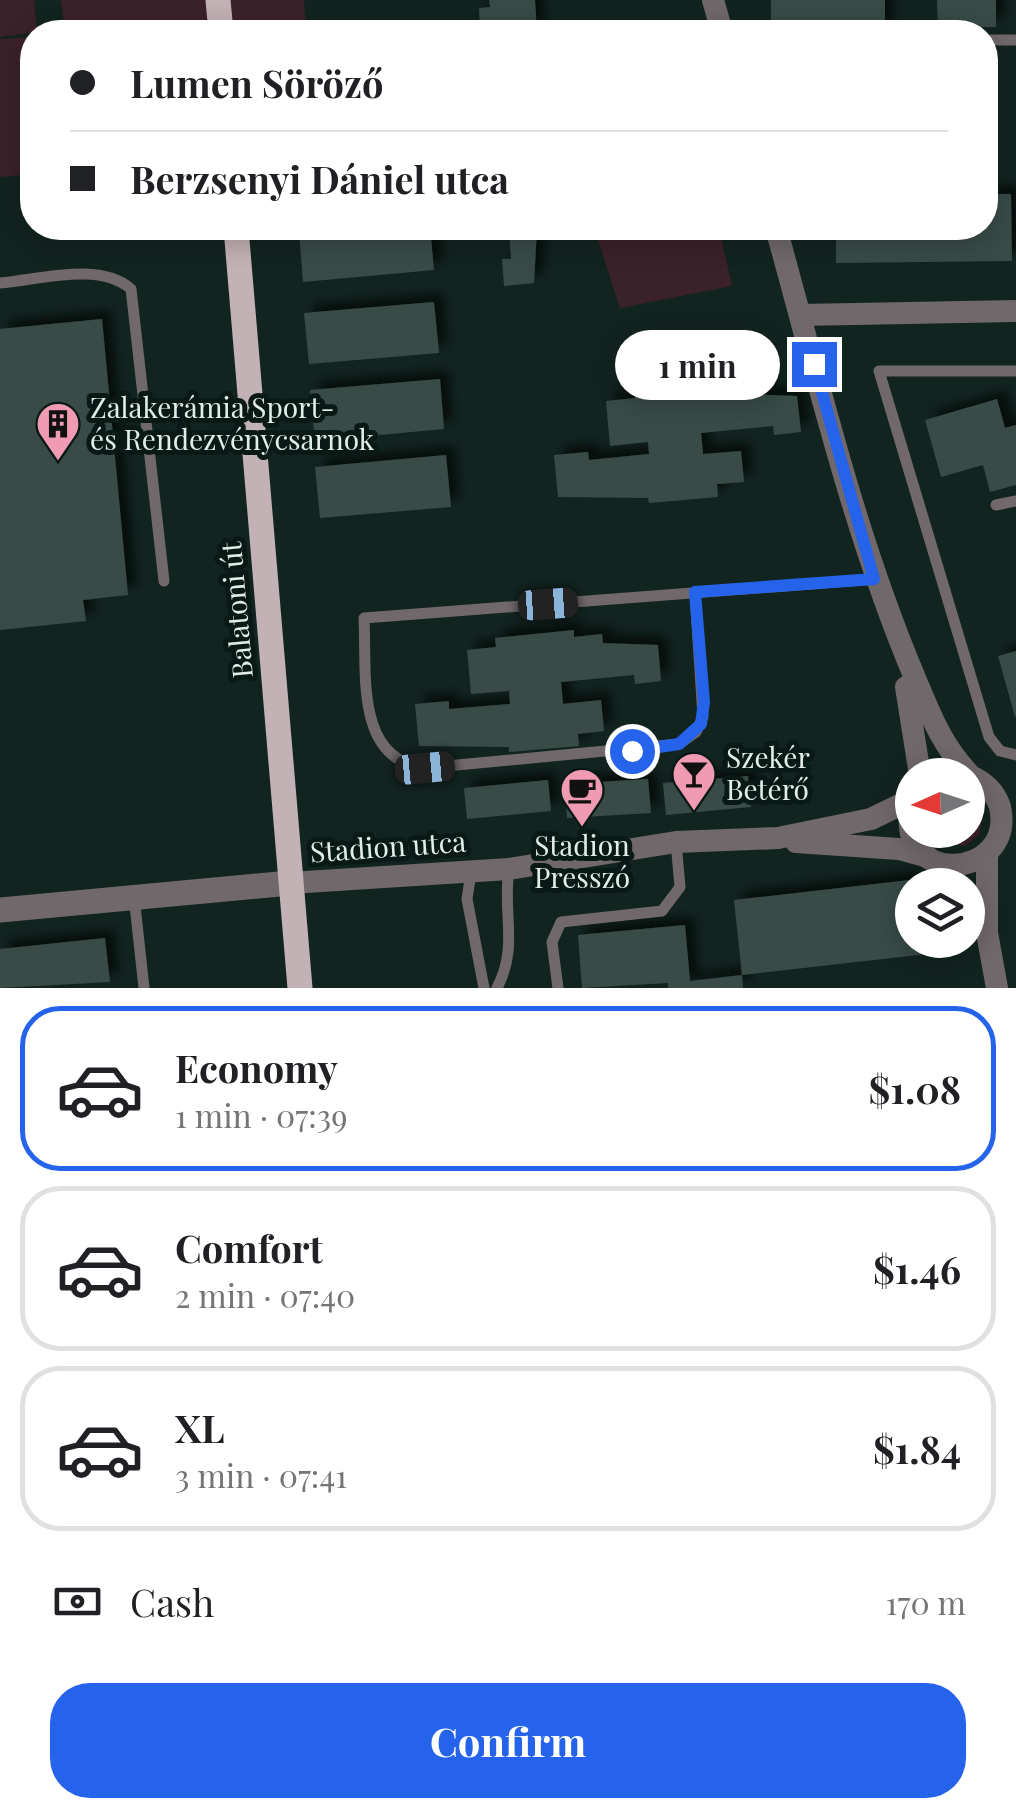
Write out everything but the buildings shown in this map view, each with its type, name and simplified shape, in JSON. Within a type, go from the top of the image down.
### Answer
[{"type":"main road","name":"Balatoni út","points":[[237,240],[300,988]]},
{"type":"street","points":[[779,240],[874,579],[938,738],[955,758]]},
{"type":"street","points":[[800,314],[1016,310]]},
{"type":"street","points":[[898,644],[917,758]]},
{"type":"street","points":[[985,784],[1016,798]]},
{"type":"street","points":[[985,794],[1002,814],[990,850],[984,897],[995,980]]},
{"type":"street","name":"Stadion utca","points":[[778,838],[871,819],[895,809]]},
{"type":"street","name":"Stadion utca","points":[[0,910],[290,883],[509,869],[676,842],[778,838],[899,850],[958,866],[1016,836]]},
{"type":"street","points":[[923,848],[939,868]]},
{"type":"street","points":[[985,956],[995,980]]},
{"type":"lane","points":[[0,283],[99,274],[121,280],[131,289],[164,581]]},
{"type":"lane","points":[[1016,370],[879,371],[990,737],[1000,750],[1016,754]]},
{"type":"lane","points":[[996,505],[1016,500]]},
{"type":"lane","points":[[695,592],[703,717],[696,732],[679,744],[425,768],[398,762],[375,735],[364,618],[695,592],[874,579]]},
{"type":"lane","points":[[558,988],[552,942],[562,922],[652,914],[669,906],[680,887],[676,842]]},
{"type":"lane","points":[[497,988],[510,962],[504,896],[509,869]]},
{"type":"lane","points":[[471,872],[468,899],[484,988]]},
{"type":"lane","points":[[134,896],[144,988]]},
{"type":"shaded area","points":[[0,0],[34,0],[36,20],[20,20],[20,34],[0,37]]},
{"type":"shaded area","points":[[61,0],[304,0],[305,20],[64,20]]},
{"type":"shaded area","points":[[20,38],[20,175],[0,177],[0,39]]},
{"type":"shaded area","points":[[598,240],[722,240],[732,286],[620,308]]},
{"type":"place","name":"Zalakerámia Sport- és Rendezvénycsarnok","points":[[58,462]]},
{"type":"place","name":"Szekér Betérő","points":[[694,812]]},
{"type":"place","name":"Stadion Presszó","points":[[582,828]]},
{"type":"route","points":[[632,751],[679,744],[689,739],[701,724],[704,702],[695,592],[874,579],[814,364]]}]
